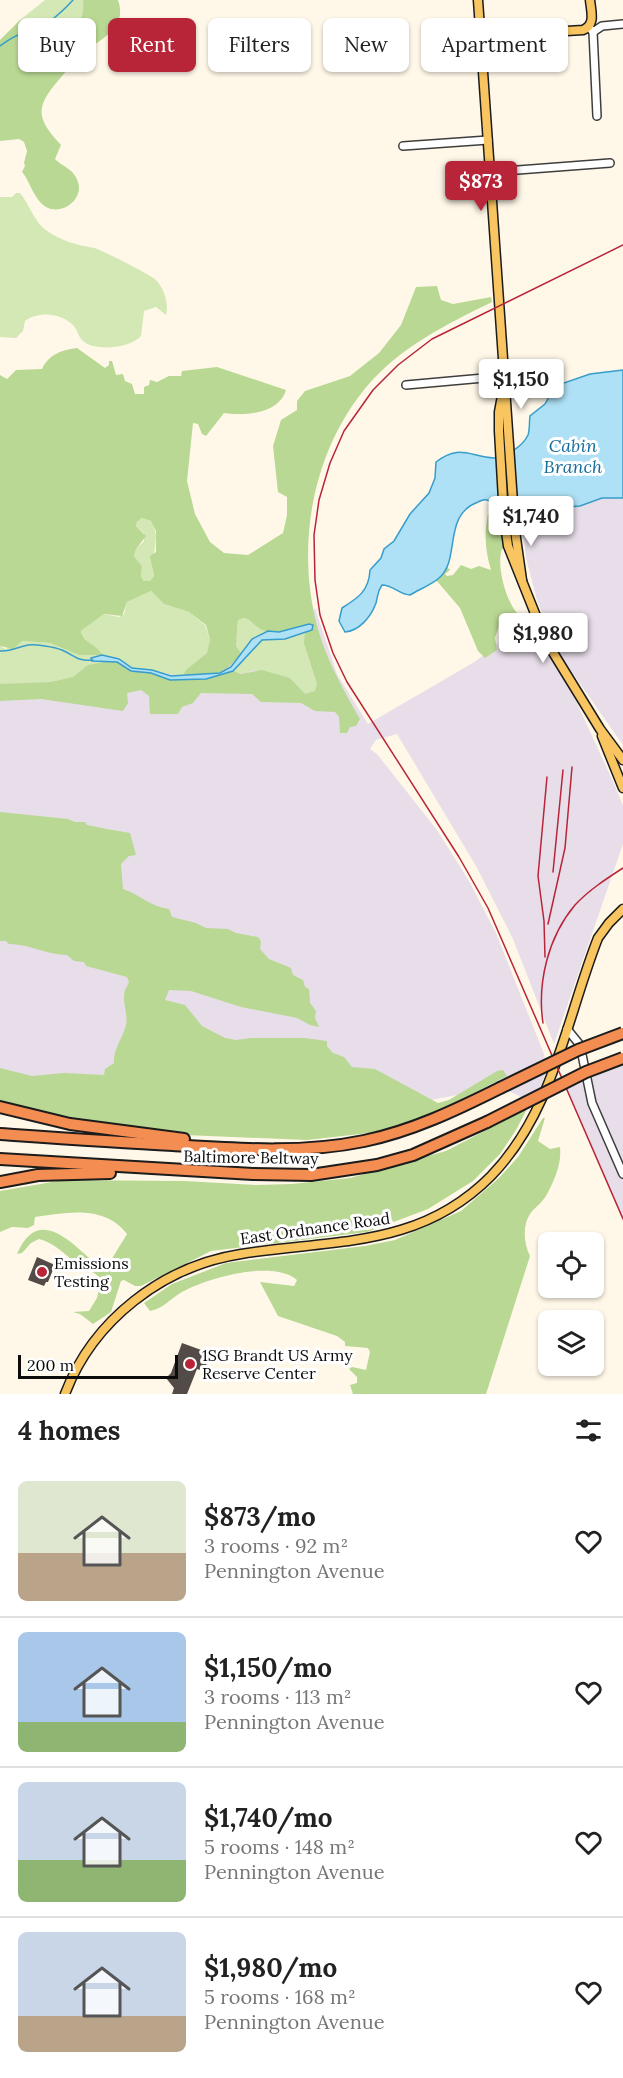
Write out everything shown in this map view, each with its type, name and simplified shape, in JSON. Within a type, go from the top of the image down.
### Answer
[{"type":"highway","name":"Baltimore Beltway","points":[[0,1134],[233,1149],[307,1149],[366,1141],[434,1120],[578,1050],[623,1032]]},
{"type":"highway","name":"Baltimore Beltway","points":[[0,1159],[253,1174],[311,1175],[377,1165],[413,1155],[487,1122],[586,1072],[623,1058]]},
{"type":"highway","points":[[0,1107],[70,1124],[251,1146],[307,1149]]},
{"type":"highway","points":[[0,1182],[38,1175],[85,1172],[208,1177],[311,1175]]},
{"type":"main road","points":[[479,0],[482,18]]},
{"type":"main road","points":[[479,0],[480,18]]},
{"type":"main road","points":[[568,31],[591,30],[590,0]]},
{"type":"main road","points":[[483,72],[506,376],[509,447],[522,580]]},
{"type":"main road","points":[[506,376],[499,412],[499,448],[508,546],[546,641],[600,729],[622,757]]},
{"type":"main road","points":[[600,729],[623,788]]},
{"type":"main road","name":"East Ordnance Road","points":[[65,1394],[87,1350],[111,1322],[148,1290],[179,1273],[211,1260],[241,1254],[370,1239],[398,1232],[424,1222],[469,1194],[507,1158],[532,1121],[546,1090],[598,938],[621,909]]},
{"type":"street","points":[[597,116],[591,30],[602,26],[623,24]]},
{"type":"street","points":[[403,146],[488,140]]},
{"type":"street","points":[[491,172],[610,163]]},
{"type":"street","points":[[406,384],[506,376]]},
{"type":"street","points":[[567,1029],[580,1045],[592,1103],[623,1174]]},
{"type":"shaded area","points":[[602,498],[623,498],[623,745],[557,651],[537,600],[526,558],[523,531],[527,511],[580,506]]},
{"type":"shaded area","points":[[315,608],[337,674],[368,724],[476,661],[530,617],[540,640],[575,699],[616,788],[623,806],[623,844],[554,1044],[513,939],[476,866],[397,734],[376,740],[370,749],[377,754],[437,830],[469,881],[496,933],[544,1054],[546,1072],[534,1104],[490,1081],[463,1094],[409,1104],[0,1080],[0,681],[69,659],[259,636],[309,619]]},
{"type":"shaded area","points":[[623,1058],[623,1219],[565,1086]]},
{"type":"green space","points":[[45,0],[83,0],[85,12],[83,18],[22,18]]},
{"type":"green space","points":[[83,0],[118,0],[120,10],[119,18],[108,18],[108,34],[96,43],[96,18],[81,18]]},
{"type":"green space","points":[[18,22],[18,72],[66,72],[47,95],[42,111],[46,126],[61,145],[55,159],[74,174],[78,182],[78,194],[75,200],[65,208],[52,209],[38,200],[22,172],[27,151],[24,142],[19,139],[0,141],[0,40]]},
{"type":"green space","points":[[20,193],[39,223],[47,231],[64,240],[106,253],[156,280],[165,296],[166,315],[156,307],[144,311],[141,336],[121,346],[96,347],[89,344],[81,339],[75,327],[68,321],[49,315],[37,316],[25,321],[23,331],[16,338],[0,337],[0,197],[12,197]]},
{"type":"green space","points":[[437,286],[441,300],[453,304],[491,297],[492,302],[426,338],[381,371],[349,411],[333,439],[322,469],[313,501],[309,533],[308,565],[311,597],[326,653],[360,719],[356,726],[350,727],[347,733],[340,733],[339,717],[335,712],[315,711],[301,703],[261,702],[252,694],[201,693],[193,703],[182,707],[178,714],[150,714],[149,696],[141,690],[127,693],[128,703],[123,711],[41,699],[0,701],[0,684],[51,682],[73,677],[88,665],[109,661],[117,662],[131,671],[151,673],[177,680],[206,679],[233,671],[241,674],[262,670],[290,678],[305,694],[315,691],[317,684],[304,643],[305,632],[314,627],[309,624],[269,632],[245,618],[238,620],[236,646],[241,653],[228,667],[210,675],[183,676],[186,670],[207,653],[210,640],[206,625],[189,612],[164,604],[151,591],[127,602],[122,616],[104,614],[81,631],[84,638],[102,655],[79,655],[50,643],[22,641],[13,649],[0,646],[0,375],[7,379],[16,370],[42,369],[56,354],[77,348],[105,368],[109,365],[109,361],[112,361],[116,375],[123,374],[125,381],[132,384],[135,394],[144,394],[144,387],[149,385],[150,380],[157,382],[169,376],[181,376],[182,371],[217,367],[286,390],[282,398],[269,409],[242,414],[224,413],[206,436],[202,434],[198,424],[193,423],[187,481],[195,514],[210,542],[224,553],[248,555],[283,533],[287,515],[287,497],[278,492],[273,446],[281,420],[297,410],[297,401],[305,391],[350,376],[379,353],[401,325],[416,287]],"holes":[[[142,518],[151,521],[156,531],[156,552],[150,556],[154,576],[150,581],[144,581],[141,577],[142,566],[134,556],[136,549],[146,536],[136,526]]]},
{"type":"green space","points":[[488,514],[499,514],[505,548],[502,549],[500,556],[501,574],[506,593],[519,615],[509,625],[502,623],[499,626],[495,638],[497,650],[485,658],[478,651],[460,608],[436,580],[440,578],[446,566],[450,570],[445,574],[447,576],[453,575],[461,565],[471,569],[479,566],[491,570],[486,542]]},
{"type":"green space","points":[[142,518],[151,521],[156,535],[154,576],[150,581],[144,581],[141,577],[142,566],[134,556],[136,549],[144,541],[144,533],[136,526]]},
{"type":"green space","points":[[151,591],[164,604],[189,612],[205,625],[210,640],[207,653],[186,670],[183,676],[132,668],[119,659],[92,661],[109,661],[88,665],[73,677],[51,682],[0,684],[0,646],[6,649],[22,641],[50,643],[79,655],[101,655],[84,638],[81,631],[104,614],[119,617],[124,614],[127,602]]},
{"type":"green space","points":[[246,618],[258,628],[268,631],[252,639],[241,653],[236,647],[238,620]]},
{"type":"green space","points":[[305,632],[309,659],[317,684],[315,691],[305,694],[290,678],[254,670],[234,673],[233,671],[262,640]]},
{"type":"green space","points":[[0,812],[68,819],[130,833],[136,855],[129,856],[121,864],[123,889],[169,909],[172,917],[206,928],[228,929],[236,933],[258,937],[261,941],[260,949],[269,959],[291,968],[293,975],[303,980],[305,987],[309,989],[310,1003],[316,1011],[315,1018],[319,1027],[297,1018],[241,1007],[191,991],[169,990],[165,1000],[185,1005],[202,1026],[225,1038],[236,1040],[305,1038],[327,1041],[327,1046],[333,1053],[344,1057],[352,1067],[375,1069],[438,1103],[449,1100],[497,1071],[503,1070],[507,1076],[443,1109],[387,1131],[307,1140],[184,1135],[88,1121],[0,1102],[0,1068],[32,1076],[64,1073],[104,1075],[105,1069],[114,1063],[116,1049],[124,1032],[127,1019],[124,995],[129,982],[127,977],[86,966],[84,962],[74,961],[67,955],[0,941]]},
{"type":"green space","points":[[527,1109],[500,1154],[473,1181],[428,1209],[367,1232],[211,1251],[141,1286],[121,1281],[111,1312],[93,1324],[80,1314],[73,1312],[89,1311],[97,1298],[101,1279],[98,1276],[76,1263],[55,1246],[39,1239],[31,1243],[22,1253],[17,1254],[25,1239],[35,1232],[45,1230],[56,1232],[97,1265],[108,1265],[127,1234],[118,1225],[108,1218],[97,1215],[60,1213],[35,1217],[34,1225],[28,1228],[12,1227],[0,1232],[0,1191],[64,1180],[185,1181],[256,1185],[350,1178],[446,1151]]},
{"type":"green space","points":[[545,1118],[538,1141],[550,1149],[560,1147],[559,1166],[546,1196],[527,1219],[525,1241],[530,1256],[486,1394],[353,1394],[350,1385],[357,1383],[357,1377],[349,1369],[352,1367],[366,1370],[370,1352],[368,1348],[345,1346],[345,1342],[337,1336],[278,1316],[260,1282],[294,1286],[297,1280],[286,1274],[273,1271],[240,1273],[193,1287],[155,1310],[150,1311],[144,1303],[172,1284],[226,1263],[365,1246],[395,1240],[461,1211],[499,1178],[518,1157]]},
{"type":"water","name":"Cabin Branch","points":[[623,370],[623,498],[602,498],[580,506],[501,512],[487,500],[478,502],[467,508],[460,517],[446,570],[439,578],[410,595],[382,585],[368,618],[360,626],[345,632],[339,621],[342,608],[362,593],[370,570],[381,558],[384,549],[394,541],[410,514],[429,493],[435,478],[436,462],[458,452],[494,458],[508,454],[526,439],[529,433],[530,416],[545,404],[555,386],[590,374]]},
{"type":"water","points":[[313,625],[312,630],[285,639],[262,640],[233,671],[206,679],[170,680],[151,673],[131,671],[117,662],[92,661],[91,658],[102,655],[119,659],[132,668],[152,670],[171,676],[220,673],[231,667],[252,639],[268,631],[279,632]]},
{"type":"building","name":"Emissions Testing","points":[[37,1257],[55,1265],[44,1286],[28,1280]]},
{"type":"building","name":"1SG Brandt US Army Reserve Center","points":[[182,1343],[204,1351],[208,1360],[204,1371],[197,1369],[187,1394],[172,1394],[174,1388],[166,1378],[171,1373]]},
{"type":"waterway","points":[[0,46],[22,33],[48,23],[73,0]]},
{"type":"waterway","name":"Cabin Branch","points":[[0,651],[40,645],[62,650],[80,659],[93,660]]},
{"type":"railway","points":[[623,245],[432,339],[398,365],[373,390],[344,431],[330,463],[319,500],[314,535],[315,580],[320,615],[333,653],[347,682],[459,857],[488,908],[623,1219]]},
{"type":"railway","points":[[548,924],[565,848],[572,767]]},
{"type":"railway","points":[[553,872],[563,770]]},
{"type":"railway","points":[[545,957],[544,921],[538,876],[547,777]]},
{"type":"railway","points":[[543,1023],[543,977],[551,946],[558,931],[580,900],[623,868]]},
{"type":"place","name":"Emissions Testing","points":[[42,1272]]},
{"type":"place","name":"1SG Brandt US Army Reserve Center","points":[[190,1364]]}]
